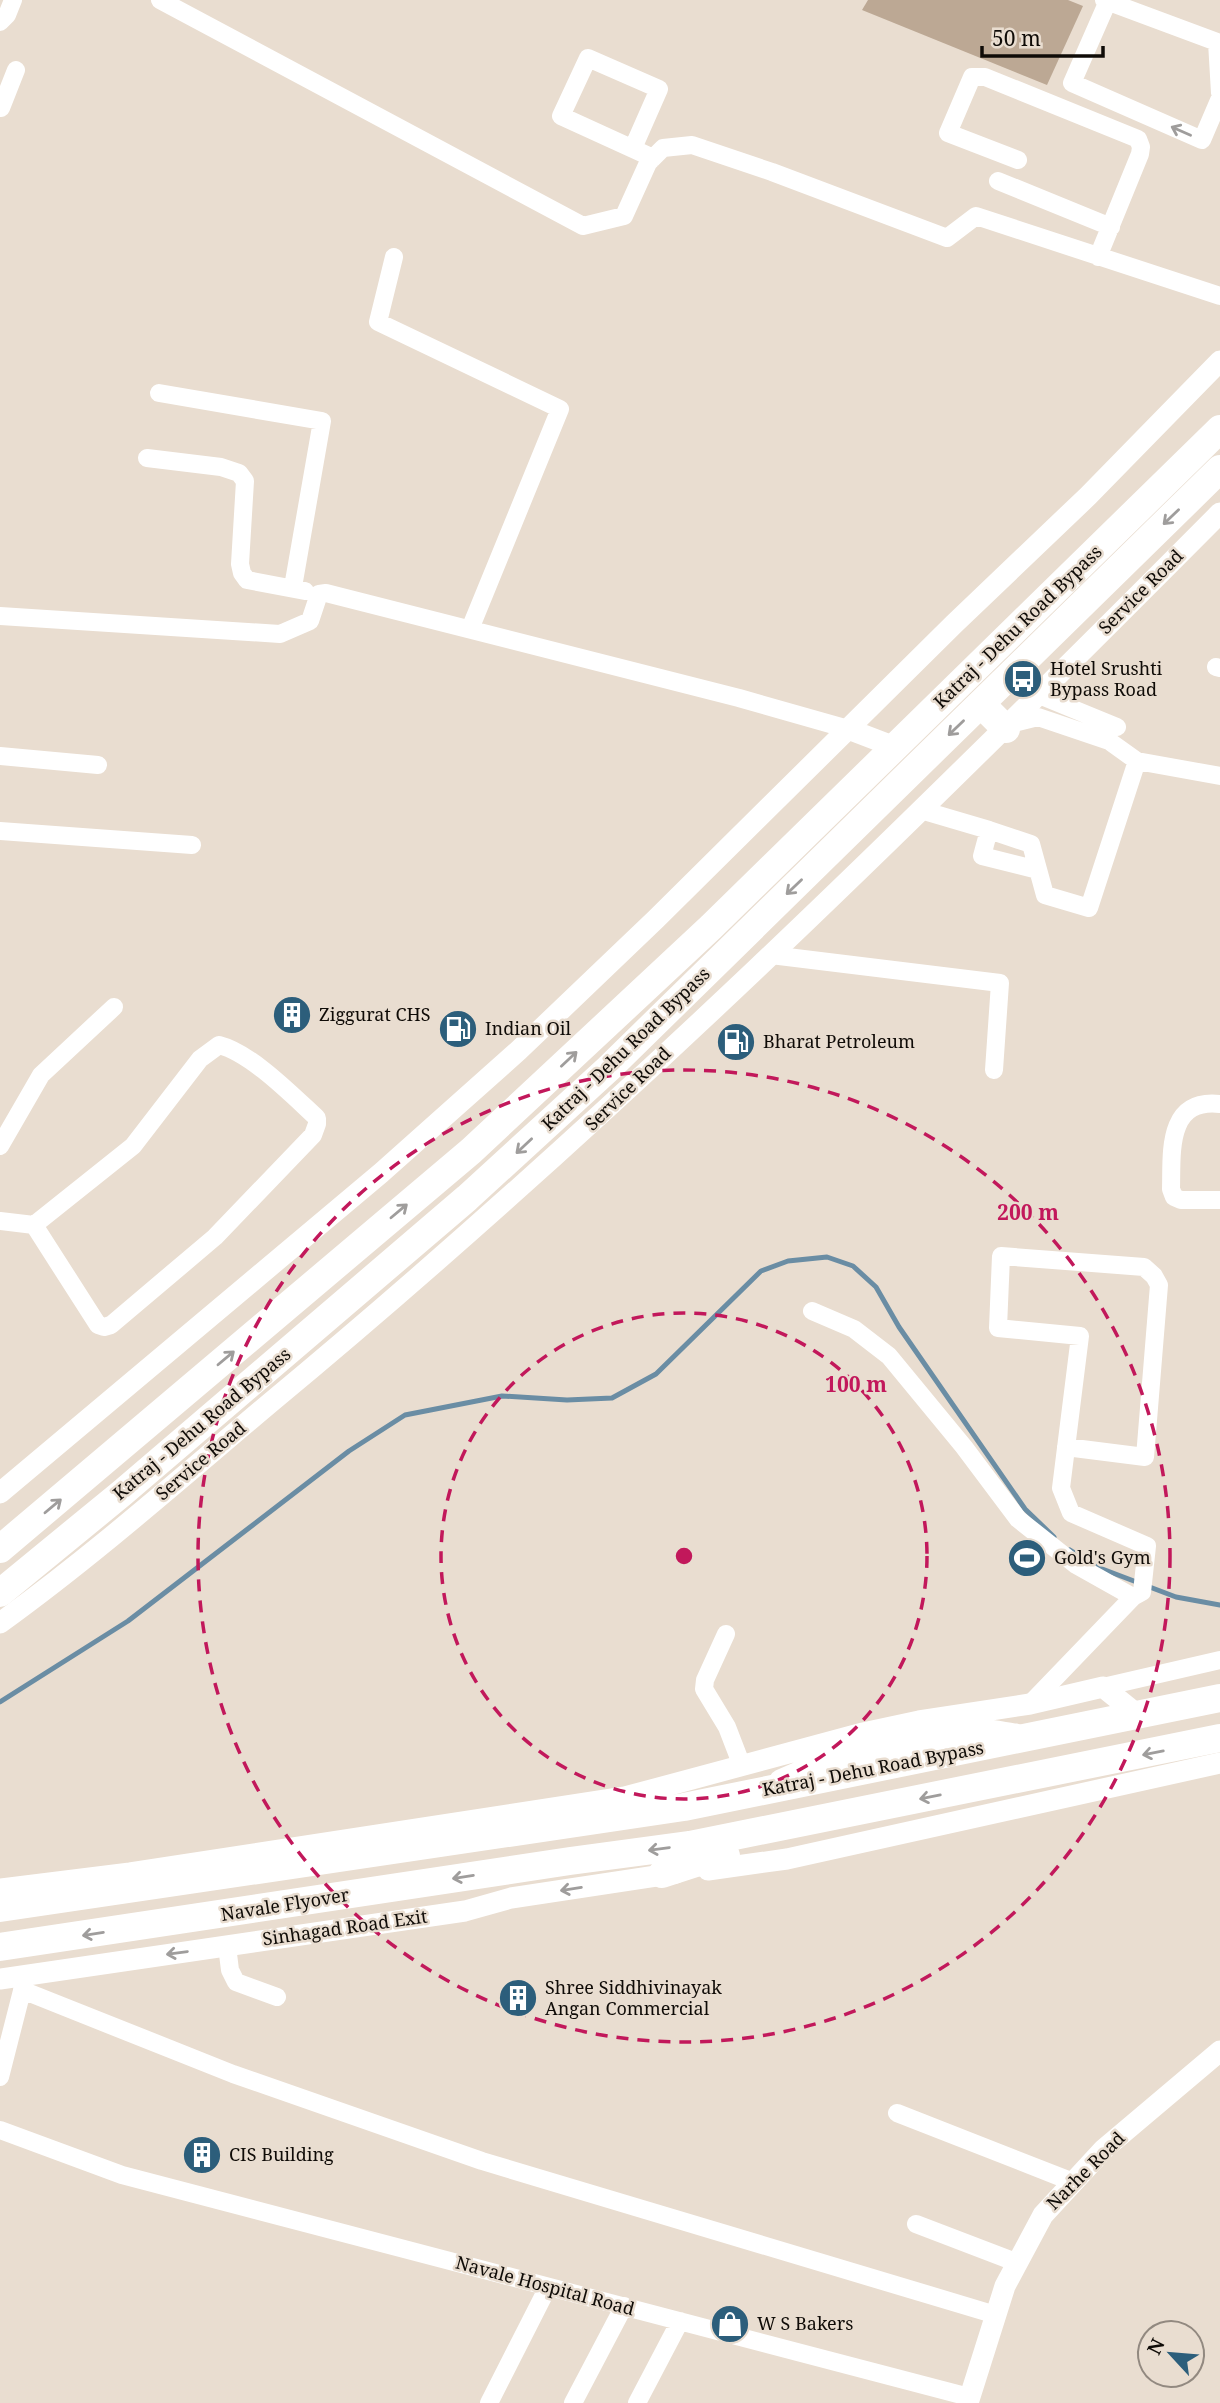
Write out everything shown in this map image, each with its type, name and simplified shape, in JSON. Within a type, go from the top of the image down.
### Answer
[{"type":"highway","name":"Katraj - Dehu Road Bypass","points":[[0,1549],[471,1151],[711,927],[1220,429]]},
{"type":"highway","name":"Katraj - Dehu Road Bypass","points":[[0,1592],[122,1493],[467,1198],[617,1060],[1220,469]]},
{"type":"highway","points":[[981,704],[1008,726]]},
{"type":"highway","name":"Katraj - Dehu Road Bypass","points":[[0,1908],[684,1807],[1220,1698]]},
{"type":"highway","points":[[662,1874],[864,1820],[891,1805],[1220,1738]]},
{"type":"highway","name":"Navale Flyover","points":[[0,1947],[690,1845],[891,1805]]},
{"type":"street","points":[[0,22],[7,15],[13,0]]},
{"type":"street","points":[[160,0],[583,226],[624,216],[648,163],[663,148],[692,145],[947,238],[976,216],[1220,296]]},
{"type":"street","points":[[1106,1],[1217,43],[1220,95],[1202,140],[1072,83],[1106,1]]},
{"type":"street","points":[[633,148],[659,89],[588,58],[561,116],[653,158]]},
{"type":"street","points":[[0,109],[16,70]]},
{"type":"street","points":[[1018,160],[948,133],[972,77],[985,77],[1138,139],[1140,153],[1098,257]]},
{"type":"street","points":[[998,181],[1111,227]]},
{"type":"street","points":[[394,257],[379,322],[560,409],[470,629]]},
{"type":"street","points":[[0,1493],[382,1172],[508,1059],[656,919],[954,624],[1088,496],[1220,361]]},
{"type":"street","points":[[159,393],[322,421],[293,587]]},
{"type":"street","points":[[148,458],[221,467],[239,473],[245,481],[240,564],[247,580],[319,594],[326,593],[739,698],[848,729],[895,747]]},
{"type":"street","name":"Service Road","points":[[0,1623],[60,1578],[434,1265],[632,1088],[1008,726],[1220,513]]},
{"type":"street","points":[[0,616],[280,634],[310,621],[319,594]]},
{"type":"street","points":[[1039,695],[1117,727]]},
{"type":"street","points":[[1008,726],[1038,716],[1109,741],[1137,761],[1220,776]]},
{"type":"street","points":[[0,757],[98,765]]},
{"type":"street","points":[[921,810],[1031,844],[1045,895],[1088,908],[1137,761]]},
{"type":"street","points":[[0,831],[192,845]]},
{"type":"street","points":[[989,831],[982,856],[1038,870]]},
{"type":"street","points":[[771,955],[1000,983],[994,1070]]},
{"type":"street","points":[[0,1146],[41,1074],[114,1007]]},
{"type":"street","points":[[0,1221],[34,1225],[132,1146],[200,1059],[219,1045],[227,1047],[265,1072],[317,1118],[313,1135],[215,1237],[111,1325],[97,1325],[34,1225]]},
{"type":"street","points":[[1220,1104],[1200,1105],[1179,1120],[1173,1133],[1171,1189],[1174,1197],[1181,1200],[1220,1200]]},
{"type":"street","points":[[1030,1704],[1138,1594],[1147,1546],[1071,1513],[1061,1488],[1066,1447],[1080,1336],[998,1328],[1001,1256],[1144,1267],[1154,1276],[1159,1286],[1145,1457],[1066,1447]]},
{"type":"street","points":[[811,1311],[854,1329],[889,1356],[1018,1518],[1076,1564],[1138,1594]]},
{"type":"street","points":[[726,1634],[705,1680],[704,1689],[727,1727],[742,1766]]},
{"type":"street","points":[[749,1794],[919,1721],[1030,1704],[1220,1660]]},
{"type":"street","points":[[1103,1687],[1139,1716]]},
{"type":"street","points":[[0,1889],[130,1873],[625,1797],[742,1766],[877,1737],[984,1730],[1034,1737]]},
{"type":"street","name":"Sinhagad Road Exit","points":[[0,1979],[24,1983],[227,1946],[465,1911],[512,1898],[662,1874],[697,1872],[787,1858],[1220,1763]]},
{"type":"street","points":[[227,1946],[230,1970],[236,1982],[277,1997]]},
{"type":"street","points":[[0,2077],[24,1983],[233,2074],[482,2161],[996,2315]]},
{"type":"street","name":"Narhe Road","points":[[969,2400],[1005,2286],[1042,2215],[1104,2148],[1220,2050]]},
{"type":"street","points":[[897,2113],[1073,2182]]},
{"type":"street","name":"Navale Hospital Road","points":[[0,2130],[122,2175],[624,2306],[969,2400]]},
{"type":"street","points":[[916,2224],[1018,2263]]},
{"type":"street","points":[[489,2403],[548,2287]]},
{"type":"street","points":[[573,2403],[624,2306]]},
{"type":"street","points":[[637,2403],[680,2321]]},
{"type":"shaded area","points":[[868,0],[1068,0],[1083,6],[1047,85],[862,10]]},
{"type":"waterway","points":[[0,1702],[128,1621],[349,1451],[405,1415],[502,1396],[567,1400],[612,1398],[656,1374],[761,1271],[788,1261],[827,1257],[853,1266],[876,1287],[899,1327],[1025,1509],[1054,1537]]},
{"type":"waterway","points":[[1070,1550],[1097,1567],[1176,1597],[1220,1605]]},
{"type":"place","name":"Hotel Srushti Bypass Road","points":[[1023,679]]},
{"type":"place","name":"Ziggurat CHS","points":[[292,1015]]},
{"type":"place","name":"Indian Oil","points":[[458,1029]]},
{"type":"place","name":"Bharat Petroleum","points":[[736,1042]]},
{"type":"place","name":"Gold's Gym","points":[[1027,1558]]},
{"type":"place","name":"Shree Siddhivinayak Angan Commercial","points":[[518,1998]]},
{"type":"place","name":"CIS Building","points":[[202,2155]]},
{"type":"place","name":"W S Bakers","points":[[730,2324]]}]
